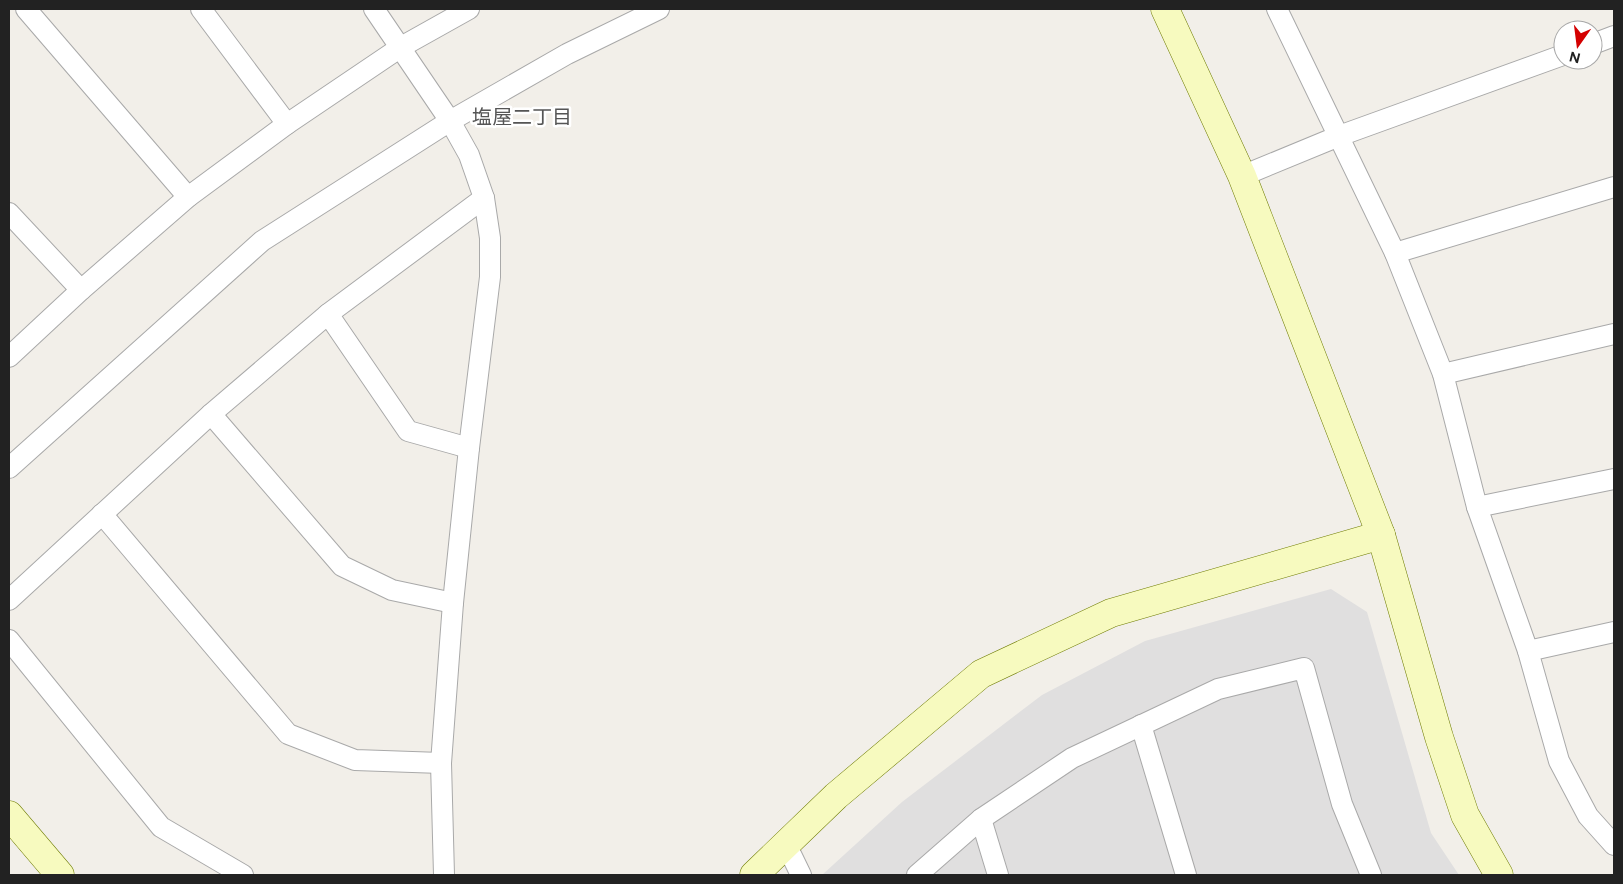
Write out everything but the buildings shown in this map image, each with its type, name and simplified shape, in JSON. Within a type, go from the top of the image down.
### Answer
[{"type":"street","points":[[26,9],[188,198]]},
{"type":"street","points":[[201,9],[287,124]]},
{"type":"street","points":[[374,9],[450,121],[469,155],[484,198],[490,238],[490,278],[469,448],[453,603],[441,763],[444,875]]},
{"type":"street","points":[[9,357],[81,290],[188,198],[287,124],[401,47],[469,9]]},
{"type":"street","points":[[9,468],[262,241],[450,121],[567,54],[659,9]]},
{"type":"street","points":[[1165,9],[1242,176],[1381,535],[1439,737],[1465,815],[1499,875]]},
{"type":"street","points":[[1277,9],[1395,253],[1443,374],[1477,507],[1528,652],[1558,761],[1588,816],[1614,845]]},
{"type":"street","points":[[1242,176],[1339,136],[1553,59]]},
{"type":"street","points":[[1395,253],[1614,187]]},
{"type":"street","points":[[9,600],[211,414],[328,314],[484,198]]},
{"type":"street","points":[[9,213],[81,290]]},
{"type":"street","points":[[328,314],[408,431],[469,448]]},
{"type":"street","points":[[1443,374],[1614,334]]},
{"type":"street","points":[[211,414],[342,566],[392,590],[453,603]]},
{"type":"street","points":[[1477,507],[1614,479]]},
{"type":"street","points":[[102,514],[288,734],[355,760],[441,763]]},
{"type":"street","points":[[754,875],[836,796],[981,674],[1111,613],[1381,535]]},
{"type":"street","points":[[1528,652],[1614,632]]},
{"type":"street","points":[[9,640],[161,827],[243,875]]},
{"type":"street","points":[[917,875],[981,819],[1072,758],[1218,689],[1304,668],[1342,804],[1371,875]]},
{"type":"street","points":[[1141,725],[1186,875]]},
{"type":"street","points":[[9,815],[60,875]]},
{"type":"street","points":[[981,819],[998,875]]},
{"type":"street","points":[[786,844],[801,875]]},
{"type":"shaded area","points":[[1331,589],[1367,612],[1431,833],[1459,875],[822,875],[902,802],[1042,695],[1145,641]]},
{"type":"district","name":"塩屋二丁目","points":[[522,117]]}]
